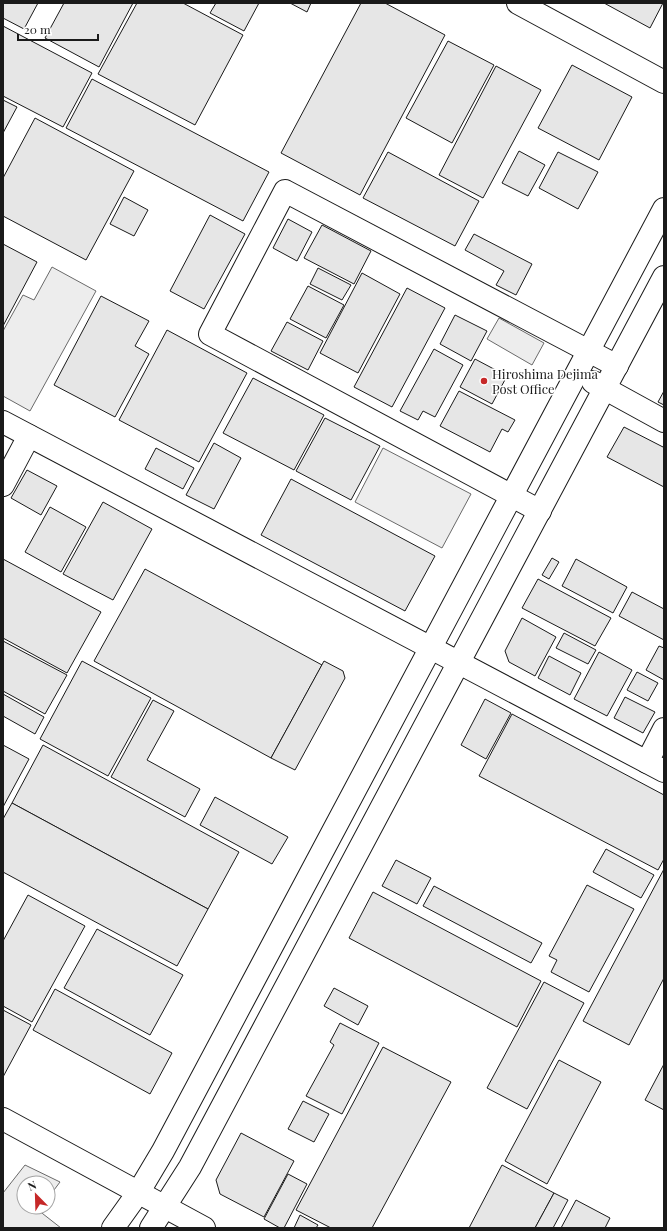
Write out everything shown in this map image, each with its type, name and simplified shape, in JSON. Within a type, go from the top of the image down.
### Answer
[{"type":"street","points":[[518,3],[664,82]]},
{"type":"street","points":[[540,511],[210,334],[285,191],[617,366]]},
{"type":"street","points":[[113,1228],[138,1193],[163,1151],[664,209]]},
{"type":"street","points":[[151,1228],[190,1167],[664,277]]},
{"type":"street","points":[[577,373],[664,421]]},
{"type":"street","points":[[3,422],[656,766],[664,729]]},
{"type":"street","points":[[3,485],[29,436]]},
{"type":"street","points":[[3,1119],[204,1228]]},
{"type":"shaded area","points":[[52,267],[96,291],[30,411],[3,396],[3,331],[23,295],[34,300]]},
{"type":"shaded area","points":[[499,318],[544,343],[532,365],[487,339]]},
{"type":"shaded area","points":[[383,448],[471,494],[442,548],[355,502]]},
{"type":"shaded area","points":[[25,1165],[46,1175],[17,1175]]},
{"type":"shaded area","points":[[16,1176],[16,1215],[44,1215],[61,1228],[3,1228],[3,1193]]},
{"type":"shaded area","points":[[56,1180],[60,1182],[56,1187]]},
{"type":"building","points":[[3,3],[38,3],[24,29],[3,18]]},
{"type":"building","points":[[64,3],[133,3],[99,67],[45,38]]},
{"type":"building","points":[[137,3],[183,3],[243,35],[195,125],[98,74]]},
{"type":"building","points":[[216,3],[259,3],[244,31],[210,13]]},
{"type":"building","points":[[290,3],[311,3],[307,12]]},
{"type":"building","points":[[361,3],[385,3],[445,35],[360,195],[281,153]]},
{"type":"building","points":[[604,3],[663,3],[650,28]]},
{"type":"building","points":[[3,26],[92,73],[63,127],[3,96]]},
{"type":"building","points":[[448,41],[494,65],[452,143],[406,118]]},
{"type":"building","points":[[572,65],[632,97],[599,160],[538,128]]},
{"type":"building","points":[[496,66],[541,90],[483,198],[439,175]]},
{"type":"building","points":[[92,79],[269,172],[243,221],[66,128]]},
{"type":"building","points":[[3,100],[17,107],[3,133]]},
{"type":"building","points":[[35,118],[134,171],[86,260],[3,216],[3,178]]},
{"type":"building","points":[[519,151],[545,165],[528,196],[502,183]]},
{"type":"building","points":[[388,152],[479,201],[455,246],[363,198]]},
{"type":"building","points":[[558,152],[598,172],[578,209],[539,188]]},
{"type":"building","points":[[124,197],[148,210],[134,236],[110,224]]},
{"type":"building","points":[[210,215],[245,234],[204,309],[170,291]]},
{"type":"building","points":[[288,219],[312,232],[297,261],[273,248]]},
{"type":"building","points":[[322,225],[371,251],[354,284],[304,258]]},
{"type":"building","points":[[474,234],[532,264],[516,295],[496,285],[504,271],[465,250]]},
{"type":"building","points":[[3,244],[37,262],[3,326]]},
{"type":"building","points":[[318,268],[351,285],[342,300],[310,284]]},
{"type":"building","points":[[362,273],[400,294],[358,373],[320,353]]},
{"type":"building","points":[[308,286],[344,305],[326,338],[290,319]]},
{"type":"building","points":[[407,288],[445,308],[392,407],[354,387]]},
{"type":"building","points":[[101,296],[149,321],[135,346],[149,354],[115,417],[54,385]]},
{"type":"building","points":[[455,315],[487,331],[471,361],[440,344]]},
{"type":"building","points":[[287,322],[323,341],[308,370],[271,351]]},
{"type":"building","points":[[167,330],[247,373],[199,462],[119,420]]},
{"type":"building","points":[[434,349],[463,365],[435,417],[423,411],[418,420],[400,411]]},
{"type":"building","points":[[475,359],[507,376],[492,404],[460,387]]},
{"type":"building","points":[[253,378],[324,415],[294,470],[223,433]]},
{"type":"building","points":[[459,391],[515,420],[508,432],[502,429],[490,452],[440,426]]},
{"type":"building","points":[[664,391],[664,405],[658,402]]},
{"type":"building","points":[[325,418],[380,446],[351,500],[296,471]]},
{"type":"building","points":[[624,427],[663,447],[664,445],[664,487],[607,457]]},
{"type":"building","points":[[214,443],[241,458],[214,509],[186,495]]},
{"type":"building","points":[[156,448],[194,468],[183,489],[145,469]]},
{"type":"building","points":[[27,470],[57,486],[41,515],[11,498]]},
{"type":"building","points":[[291,479],[435,556],[405,611],[261,535]]},
{"type":"building","points":[[103,502],[152,529],[113,600],[63,574]]},
{"type":"building","points":[[50,507],[86,527],[61,572],[25,552]]},
{"type":"building","points":[[552,558],[559,562],[549,579],[542,575]]},
{"type":"building","points":[[3,559],[101,612],[67,673],[3,638]]},
{"type":"building","points":[[576,559],[627,587],[613,613],[562,586]]},
{"type":"building","points":[[145,569],[322,665],[271,758],[94,661]]},
{"type":"building","points":[[538,579],[611,618],[595,646],[522,608]]},
{"type":"building","points":[[632,592],[664,609],[664,640],[619,616]]},
{"type":"building","points":[[522,618],[556,637],[535,676],[509,662],[505,651]]},
{"type":"building","points":[[564,633],[596,650],[588,664],[556,648]]},
{"type":"building","points":[[3,641],[67,675],[45,714],[3,691]]},
{"type":"building","points":[[659,646],[664,648],[664,680],[646,670]]},
{"type":"building","points":[[599,652],[632,670],[607,716],[574,699]]},
{"type":"building","points":[[549,656],[581,673],[570,695],[538,678]]},
{"type":"building","points":[[82,661],[151,698],[108,776],[40,739]]},
{"type":"building","points":[[324,661],[343,671],[345,678],[295,770],[271,758]]},
{"type":"building","points":[[637,672],[658,683],[648,701],[627,690]]},
{"type":"building","points":[[3,694],[44,717],[35,734],[3,716]]},
{"type":"building","points":[[625,697],[655,712],[643,733],[614,718]]},
{"type":"building","points":[[485,699],[511,713],[486,759],[461,745]]},
{"type":"building","points":[[153,700],[174,711],[147,760],[200,789],[185,817],[111,777]]},
{"type":"building","points":[[512,714],[664,795],[664,859],[658,870],[479,776]]},
{"type":"building","points":[[3,745],[29,759],[3,807]]},
{"type":"building","points":[[43,745],[239,852],[208,909],[12,803]]},
{"type":"building","points":[[215,797],[288,837],[272,864],[200,825]]},
{"type":"building","points":[[12,803],[208,909],[177,966],[3,872],[3,819]]},
{"type":"building","points":[[606,849],[654,875],[641,898],[593,872]]},
{"type":"building","points":[[396,860],[431,878],[417,904],[382,886]]},
{"type":"building","points":[[664,869],[664,978],[629,1045],[583,1021]]},
{"type":"building","points":[[587,885],[634,909],[589,992],[551,972],[557,960],[549,956]]},
{"type":"building","points":[[434,886],[542,943],[531,963],[423,906]]},
{"type":"building","points":[[373,892],[541,981],[517,1027],[349,938]]},
{"type":"building","points":[[28,895],[85,926],[32,1022],[3,1006],[3,941]]},
{"type":"building","points":[[97,929],[183,975],[150,1035],[64,988]]},
{"type":"building","points":[[544,982],[584,1003],[527,1109],[487,1088]]},
{"type":"building","points":[[334,988],[368,1006],[358,1025],[324,1006]]},
{"type":"building","points":[[55,989],[172,1053],[150,1094],[33,1030]]},
{"type":"building","points":[[3,1010],[31,1025],[3,1077]]},
{"type":"building","points":[[340,1023],[379,1043],[342,1114],[306,1096],[334,1045],[330,1042]]},
{"type":"building","points":[[383,1047],[451,1082],[372,1228],[331,1228],[296,1210]]},
{"type":"building","points":[[559,1060],[601,1082],[547,1184],[505,1161]]},
{"type":"building","points":[[664,1064],[664,1110],[645,1100]]},
{"type":"building","points":[[303,1101],[329,1114],[314,1142],[288,1129]]},
{"type":"building","points":[[241,1133],[294,1161],[264,1217],[220,1194],[216,1180]]},
{"type":"building","points":[[502,1165],[554,1193],[535,1228],[469,1228]]},
{"type":"building","points":[[288,1174],[307,1184],[284,1228],[280,1228],[264,1219]]},
{"type":"building","points":[[554,1193],[568,1200],[553,1228],[535,1228]]},
{"type":"building","points":[[576,1200],[610,1218],[605,1228],[561,1228]]},
{"type":"building","points":[[300,1215],[318,1225],[316,1228],[294,1228]]},
{"type":"place","name":"Hiroshima Dejima Post Office","points":[[484,381]]}]
